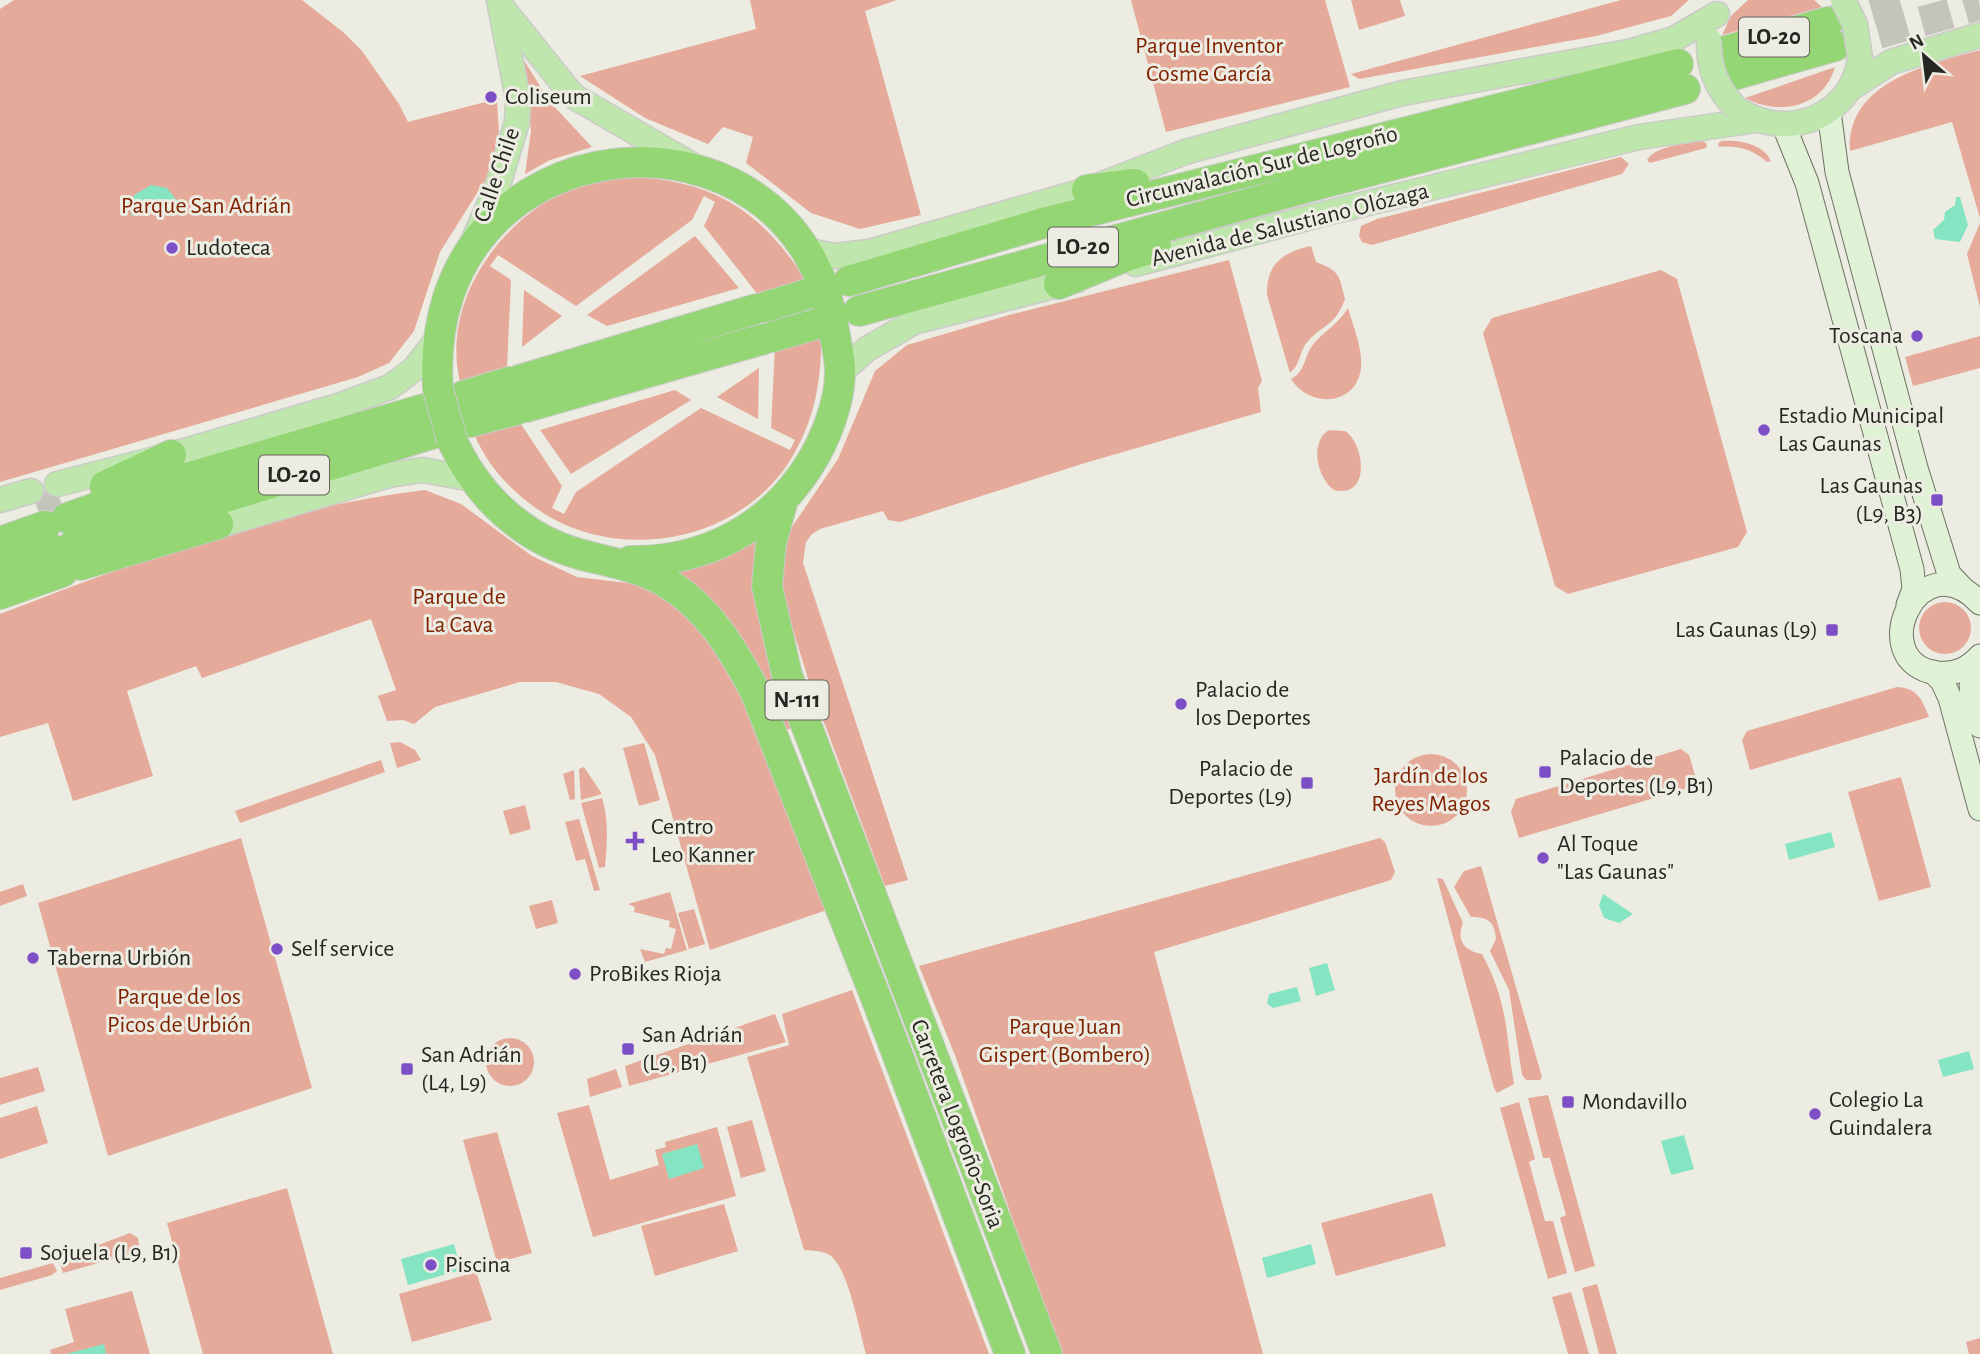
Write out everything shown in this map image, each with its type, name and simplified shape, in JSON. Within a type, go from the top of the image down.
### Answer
[{"type":"highway","name":"LO-20","points":[[1718,57],[1841,25]]},
{"type":"highway","points":[[1059,284],[1129,255],[1684,84]]},
{"type":"highway","name":"Circunvalación Sur de Logroño","points":[[849,281],[1047,222],[1460,117],[1684,84]]},
{"type":"highway","name":"Circunvalación Sur de Logroño","points":[[859,311],[1684,84]]},
{"type":"highway","points":[[1087,190],[1134,184],[1295,138],[1384,121],[1460,117]]},
{"type":"highway","points":[[645,161],[704,172],[750,195],[771,211],[804,250],[830,305],[840,373],[823,437],[806,470],[783,499],[756,523],[725,542],[702,551],[658,561],[605,560],[552,545],[531,533],[500,508],[473,479],[446,415],[437,340],[447,296],[466,256],[505,210],[530,192],[575,171],[615,162],[645,161]]},
{"type":"highway","name":"LO-20","points":[[518,395],[760,308],[811,293]]},
{"type":"highway","name":"LO-20","points":[[0,542],[60,535],[446,415],[518,395],[768,338],[820,323]]},
{"type":"highway","points":[[0,594],[112,484],[171,455]]},
{"type":"highway","name":"Carretera Logroño-Soria","points":[[783,499],[771,543],[767,586],[787,675],[1047,1354]]},
{"type":"highway","points":[[0,524],[60,535],[218,524]]},
{"type":"highway","name":"LO-20","points":[[0,570],[60,535]]},
{"type":"highway","name":"Carretera Logroño-Soria","points":[[605,560],[650,573],[698,606],[731,646],[755,691],[878,1003],[1010,1354]]},
{"type":"main road","name":"Calle Chile","points":[[501,4],[573,96],[704,172]]},
{"type":"main road","name":"Calle Chile","points":[[466,256],[498,185],[517,122],[519,99],[501,4]]},
{"type":"main road","points":[[1722,7],[1718,57],[1708,56],[1715,82],[1746,114],[1784,126],[1811,121],[1829,111],[1851,88],[1891,62],[1980,35]]},
{"type":"main road","points":[[804,250],[835,256],[869,252],[1087,190],[1185,152],[1392,96],[1674,39],[1722,7]]},
{"type":"main road","points":[[1841,25],[1858,74],[1851,88]]},
{"type":"main road","points":[[1829,111],[1837,172],[1913,456],[1947,569],[1954,583],[1972,596]]},
{"type":"main road","name":"Avenida de Salustiano Olózaga","points":[[840,373],[867,349],[914,323],[1315,216],[1639,137],[1746,114]]},
{"type":"main road","points":[[1784,126],[1807,183],[1912,569],[1914,589],[1900,630],[1902,643],[1918,665],[1933,672],[1942,681],[1950,698],[1980,809]]},
{"type":"main road","points":[[171,455],[338,406],[390,387],[414,369],[437,340]]},
{"type":"main road","points":[[218,524],[389,475],[422,470],[473,479]]},
{"type":"main road","points":[[0,500],[60,535],[0,609]]},
{"type":"main road","points":[[1908,605],[1927,589],[1951,586],[1972,596]]},
{"type":"main road","points":[[1933,672],[1960,671],[1980,656]]},
{"type":"main road","points":[[1980,656],[1972,670],[1969,683],[1980,726]]},
{"type":"green space","name":"Parque San Adrián","points":[[14,0],[302,0],[343,32],[362,51],[399,104],[408,122],[497,99],[499,135],[491,171],[440,252],[414,331],[389,363],[358,377],[0,482],[0,9]]},
{"type":"green space","points":[[750,0],[897,0],[865,11],[921,215],[860,229],[811,213],[746,163],[753,137],[723,127],[708,144],[645,118],[580,76],[756,29]]},
{"type":"green space","name":"Parque Inventor Cosme García","points":[[1131,0],[1325,0],[1350,87],[1166,132]]},
{"type":"green space","points":[[1351,0],[1400,0],[1405,16],[1359,30]]},
{"type":"green space","points":[[1621,0],[1689,0],[1671,16],[1596,36],[1359,79],[1351,74]]},
{"type":"green space","points":[[1748,0],[1814,0],[1822,7],[1722,35],[1731,16]]},
{"type":"green space","points":[[1980,50],[1980,218],[1952,122],[1850,151],[1852,127],[1861,108],[1875,93],[1915,70]]},
{"type":"green space","points":[[523,59],[550,102],[592,147],[550,160],[525,174],[531,131]]},
{"type":"green space","points":[[1835,67],[1821,92],[1798,105],[1772,107],[1745,98]]},
{"type":"green space","points":[[1703,141],[1707,144],[1706,148],[1650,163],[1647,160],[1664,148]]},
{"type":"green space","points":[[1722,141],[1750,144],[1767,155],[1771,161],[1767,162],[1745,149],[1719,147],[1718,143]]},
{"type":"green space","points":[[1621,157],[1629,164],[1622,174],[1372,245],[1362,242],[1359,236],[1361,226],[1377,219]]},
{"type":"green space","points":[[626,176],[685,184],[732,203],[771,235],[807,282],[759,296],[704,226],[715,202],[704,196],[692,220],[576,306],[498,255],[490,266],[511,280],[507,368],[460,382],[456,354],[459,326],[466,299],[478,273],[494,249],[534,210],[558,195]]},
{"type":"green space","points":[[1980,223],[1980,307],[1967,254]]},
{"type":"green space","points":[[695,236],[739,288],[607,326],[587,315]]},
{"type":"green space","points":[[1311,246],[1316,262],[1330,268],[1337,275],[1345,299],[1333,319],[1306,344],[1290,373],[1267,295],[1267,284],[1278,261],[1292,252]]},
{"type":"green space","points":[[1229,260],[1262,381],[1258,388],[1261,412],[1085,463],[900,522],[888,520],[883,511],[820,529],[806,542],[803,563],[908,880],[885,886],[809,682],[780,587],[781,543],[838,459],[875,371],[907,345],[1009,315]]},
{"type":"green space","points":[[1661,270],[1677,279],[1747,532],[1738,547],[1568,594],[1555,586],[1483,333],[1492,318]]},
{"type":"green space","points":[[524,290],[562,316],[522,347]]},
{"type":"green space","points":[[1348,308],[1361,353],[1361,368],[1357,381],[1350,390],[1331,399],[1309,395],[1291,379],[1302,369],[1312,346]]},
{"type":"green space","points":[[821,334],[820,365],[813,409],[795,452],[774,481],[748,505],[718,523],[685,534],[650,540],[615,538],[580,531],[548,516],[504,481],[487,459],[474,434],[519,421],[562,486],[552,508],[564,514],[576,492],[701,408],[790,450],[795,440],[771,428],[775,346]]},
{"type":"green space","points":[[1980,336],[1980,368],[1913,386],[1905,357]]},
{"type":"green space","points":[[759,368],[758,419],[717,397]]},
{"type":"green space","points":[[675,390],[691,400],[571,474],[540,430]]},
{"type":"green space","points":[[1329,430],[1345,431],[1357,447],[1361,469],[1359,479],[1346,491],[1334,490],[1320,469],[1317,451],[1323,436]]},
{"type":"green space","name":"Parque de La Cava","points":[[425,490],[461,504],[532,556],[577,577],[644,585],[672,602],[695,622],[741,691],[827,910],[710,950],[655,755],[631,717],[599,694],[556,682],[520,682],[435,707],[414,724],[403,720],[387,721],[378,696],[396,690],[371,619],[202,678],[196,666],[127,691],[153,776],[73,801],[48,723],[0,737],[0,614],[209,538],[316,509]]},
{"type":"green space","points":[[758,538],[795,727],[786,730],[679,574],[681,570]]},
{"type":"green space","points":[[1945,602],[1955,604],[1963,610],[1969,618],[1969,638],[1963,646],[1955,652],[1945,654],[1935,652],[1927,646],[1921,638],[1919,628],[1921,618],[1927,610],[1935,604]]},
{"type":"green space","points":[[1897,687],[1915,692],[1929,717],[1750,770],[1742,740],[1747,731]]},
{"type":"green space","points":[[400,742],[415,750],[421,760],[397,768],[390,743]]},
{"type":"green space","points":[[644,743],[660,800],[639,806],[623,748]]},
{"type":"green space","points":[[1681,749],[1689,755],[1698,785],[1519,838],[1511,812],[1516,799]]},
{"type":"green space","name":"Jardín de los Reyes Magos","points":[[1431,754],[1451,760],[1461,770],[1467,790],[1461,810],[1451,820],[1431,826],[1411,820],[1401,810],[1395,790],[1401,770],[1411,760]]},
{"type":"green space","points":[[381,760],[385,772],[240,823],[235,811]]},
{"type":"green space","points":[[584,767],[602,794],[581,800],[579,769]]},
{"type":"green space","points":[[574,770],[575,799],[570,800],[563,774]]},
{"type":"green space","points":[[1901,777],[1931,887],[1879,901],[1848,792]]},
{"type":"green space","points":[[602,798],[607,841],[605,867],[599,868],[581,803]]},
{"type":"green space","points":[[525,805],[531,829],[510,835],[503,811]]},
{"type":"green space","points":[[579,819],[600,890],[594,891],[585,859],[576,861],[565,822]]},
{"type":"green space","name":"Parque de los Picos de Urbión","points":[[241,838],[312,1088],[108,1156],[38,903]]},
{"type":"green space","name":"Parque Juan Gispert (Bombero)","points":[[1380,838],[1385,842],[1395,872],[1391,880],[1154,952],[1263,1354],[1060,1354],[956,1058],[919,966]]},
{"type":"green space","points":[[1481,866],[1542,1077],[1540,1080],[1526,1080],[1522,1075],[1509,990],[1490,951],[1496,939],[1494,928],[1486,919],[1471,917],[1454,887],[1464,871]]},
{"type":"green space","points":[[1437,878],[1443,879],[1463,923],[1460,935],[1463,944],[1482,954],[1502,1004],[1514,1084],[1497,1093],[1494,1088]]},
{"type":"green space","points":[[23,884],[27,896],[0,906],[0,892]]},
{"type":"green space","points":[[670,892],[687,950],[645,962],[640,949],[664,954],[666,948],[671,949],[676,929],[669,927],[670,921],[634,912],[635,907],[628,904]]},
{"type":"green space","points":[[552,900],[558,923],[536,929],[529,906]]},
{"type":"green space","points":[[694,909],[705,944],[689,949],[678,913]]},
{"type":"green space","points":[[852,990],[989,1354],[866,1354],[843,1274],[831,1256],[804,1250],[747,1057],[789,1045],[782,1014]]},
{"type":"green space","points":[[775,1014],[786,1042],[629,1086],[625,1066]]},
{"type":"green space","points":[[510,1038],[519,1039],[527,1045],[533,1053],[533,1071],[527,1079],[519,1085],[510,1086],[501,1085],[493,1079],[487,1071],[486,1062],[487,1053],[493,1045],[501,1039]]},
{"type":"green space","points":[[38,1067],[45,1091],[0,1105],[0,1078]]},
{"type":"green space","points":[[616,1069],[622,1087],[590,1097],[587,1079]]},
{"type":"green space","points":[[1548,1095],[1595,1266],[1575,1272],[1560,1218],[1566,1215],[1550,1158],[1543,1158],[1528,1098]]},
{"type":"green space","points":[[1519,1102],[1535,1159],[1529,1162],[1545,1221],[1553,1221],[1567,1273],[1548,1279],[1500,1108]]},
{"type":"green space","points":[[589,1105],[610,1180],[659,1165],[655,1150],[666,1147],[665,1142],[717,1127],[736,1196],[593,1237],[557,1113]]},
{"type":"green space","points":[[37,1106],[48,1143],[0,1159],[0,1118]]},
{"type":"green space","points":[[752,1120],[766,1171],[741,1178],[727,1127]]},
{"type":"green space","points":[[497,1132],[532,1253],[497,1263],[463,1140]]},
{"type":"green space","points":[[287,1188],[333,1354],[203,1354],[167,1223]]},
{"type":"green space","points":[[1432,1193],[1446,1246],[1336,1276],[1321,1223]]},
{"type":"green space","points":[[724,1204],[738,1251],[655,1276],[641,1226]]},
{"type":"green space","points":[[130,1233],[138,1238],[140,1251],[63,1273],[59,1260]]},
{"type":"green space","points":[[53,1263],[57,1271],[52,1275],[0,1290],[0,1278]]},
{"type":"green space","points":[[476,1272],[492,1320],[412,1342],[399,1294]]},
{"type":"green space","points":[[1597,1284],[1617,1354],[1599,1354],[1582,1288]]},
{"type":"green space","points":[[132,1291],[150,1354],[51,1354],[50,1350],[74,1342],[65,1309]]},
{"type":"green space","points":[[1571,1292],[1589,1354],[1568,1354],[1552,1297]]},
{"type":"green space","points":[[1980,1338],[1980,1354],[1969,1354],[1966,1342]]},
{"type":"shaded area","points":[[151,185],[167,188],[179,203],[131,216],[134,195]]},
{"type":"shaded area","points":[[1956,197],[1960,197],[1968,225],[1960,242],[1935,239],[1933,230],[1944,220],[1945,212],[1955,205]]},
{"type":"shaded area","points":[[1831,832],[1835,847],[1789,860],[1785,844]]},
{"type":"shaded area","points":[[1603,894],[1633,914],[1619,923],[1604,918],[1599,905]]},
{"type":"shaded area","points":[[1327,963],[1335,990],[1316,996],[1309,968]]},
{"type":"shaded area","points":[[1297,987],[1301,1001],[1273,1008],[1267,1004],[1269,994]]},
{"type":"shaded area","points":[[1969,1051],[1974,1069],[1943,1077],[1938,1060]]},
{"type":"shaded area","points":[[1684,1135],[1694,1169],[1671,1175],[1661,1141]]},
{"type":"shaded area","points":[[697,1144],[704,1168],[669,1179],[662,1154]]},
{"type":"shaded area","name":"Piscina","points":[[454,1244],[461,1270],[408,1285],[401,1259]]},
{"type":"shaded area","points":[[1311,1244],[1316,1264],[1267,1278],[1262,1258]]},
{"type":"shaded area","points":[[104,1344],[106,1354],[66,1354]]},
{"type":"tunnel","points":[[1828,22],[1902,0]]},
{"type":"tunnel","points":[[1835,46],[1980,5]]},
{"type":"tunnel","points":[[38,510],[61,502]]},
{"type":"place","name":"Coliseum","points":[[491,97]]},
{"type":"place","name":"Ludoteca","points":[[172,248]]},
{"type":"place","name":"Toscana","points":[[1917,336]]},
{"type":"place","name":"Estadio Municipal Las Gaunas","points":[[1764,430]]},
{"type":"place","name":"Las Gaunas (L9, B3)","points":[[1937,500]]},
{"type":"place","name":"Las Gaunas (L9)","points":[[1832,630]]},
{"type":"place","name":"Palacio de los Deportes","points":[[1181,704]]},
{"type":"place","name":"Palacio de Deportes (L9, B1)","points":[[1545,772]]},
{"type":"place","name":"Palacio de Deportes (L9)","points":[[1307,783]]},
{"type":"place","name":"Centro Leo Kanner","points":[[635,841]]},
{"type":"place","name":"Al Toque \"Las Gaunas\"","points":[[1543,858]]},
{"type":"place","name":"Self service","points":[[277,949]]},
{"type":"place","name":"Taberna Urbión","points":[[33,958]]},
{"type":"place","name":"ProBikes Rioja","points":[[575,974]]},
{"type":"place","name":"San Adrián (L9, B1)","points":[[628,1049]]},
{"type":"place","name":"San Adrián (L4, L9)","points":[[407,1069]]},
{"type":"place","name":"Mondavillo","points":[[1568,1102]]},
{"type":"place","name":"Colegio La Guindalera","points":[[1815,1114]]},
{"type":"place","name":"Sojuela (L9, B1)","points":[[26,1253]]},
{"type":"place","name":"Piscina","points":[[431,1265]]}]
